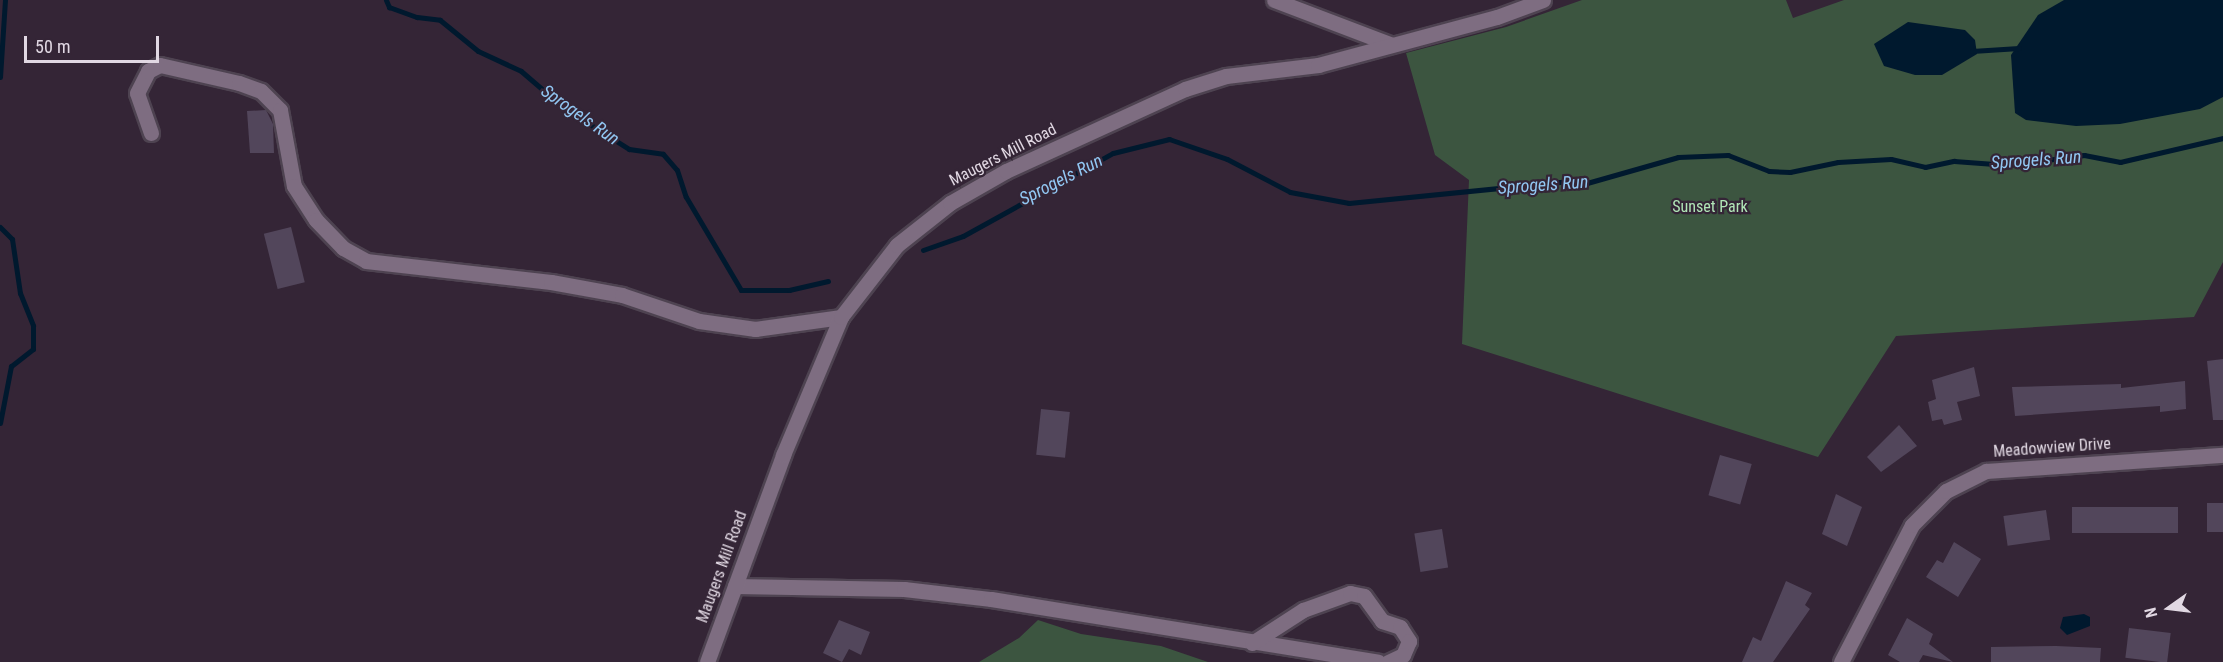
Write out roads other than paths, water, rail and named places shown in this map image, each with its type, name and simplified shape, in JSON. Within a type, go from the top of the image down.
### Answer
[{"type":"street","points":[[1274,0],[1390,44]]},
{"type":"street","name":"Maugers Mill Road","points":[[707,662],[841,317],[897,245],[950,203],[1006,171],[1185,89],[1227,76],[1318,65],[1497,17],[1543,0]]},
{"type":"street","points":[[151,133],[137,93],[148,71],[160,65],[239,83],[261,92],[280,110],[294,186],[330,234],[366,261],[551,282],[622,295],[699,321],[754,329],[841,317]]},
{"type":"street","name":"Meadowview Drive","points":[[1841,662],[1912,525],[1946,491],[1986,471],[2223,455]]},
{"type":"street","points":[[735,586],[904,589],[980,597],[1251,643],[1309,657],[1377,662]]},
{"type":"street","points":[[1251,643],[1303,610],[1350,593],[1364,596],[1382,621],[1400,627],[1408,641],[1402,655],[1388,662]]},
{"type":"water","points":[[2064,0],[2223,0],[2223,97],[2200,109],[2120,124],[2076,126],[2026,120],[2015,113],[2011,55],[2038,15]]},
{"type":"water","points":[[1908,22],[1965,30],[1975,40],[1977,54],[1942,75],[1915,75],[1884,66],[1874,44]]},
{"type":"water","points":[[2084,614],[2090,617],[2090,626],[2067,635],[2060,628],[2063,617]]},
{"type":"waterway","points":[[0,77],[5,0]]},
{"type":"waterway","name":"Sprogels Run","points":[[386,0],[389,7],[417,17],[440,20],[478,51],[521,71],[564,108],[629,149],[663,154],[677,170],[686,197],[741,290],[789,290],[828,281]]},
{"type":"waterway","points":[[1972,51],[2019,48]]},
{"type":"waterway","name":"Sprogels Run","points":[[923,250],[963,236],[1113,153],[1169,139],[1227,159],[1290,192],[1349,203],[1568,181],[1587,183],[1678,157],[1728,155],[1769,171],[1790,172],[1838,162],[1891,159],[1925,167],[1954,161],[2008,165],[2084,155],[2120,162],[2223,138]]},
{"type":"waterway","points":[[0,227],[12,239],[20,293],[33,326],[33,349],[11,366],[0,423]]},
{"type":"park label","name":"Sunset Park","points":[[1710,207]]}]
